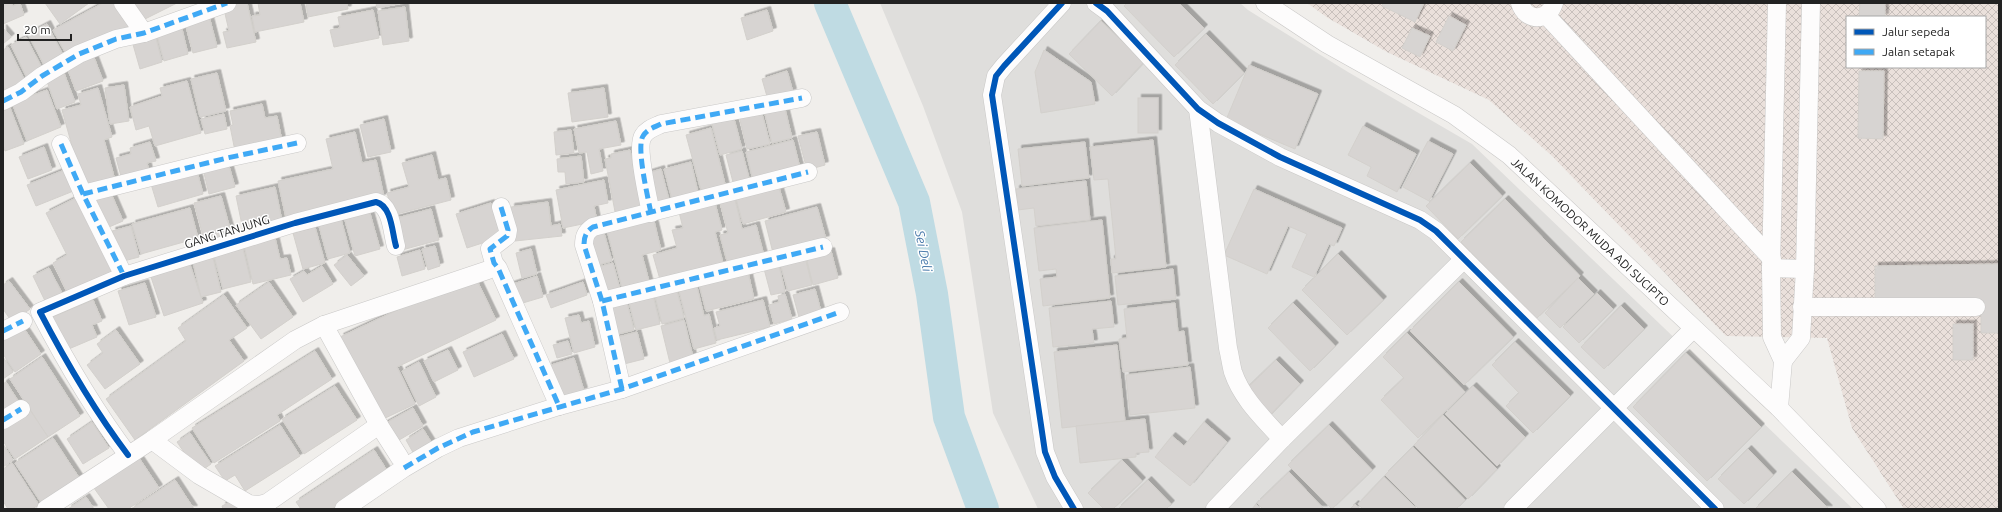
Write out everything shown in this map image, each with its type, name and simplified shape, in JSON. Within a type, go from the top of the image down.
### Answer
[{"type":"street","points":[[124,3],[144,33]]},
{"type":"street","points":[[3,101],[21,92],[42,76],[79,54],[116,39],[144,33],[227,3]]},
{"type":"street","points":[[1062,3],[996,76],[992,95],[1045,452],[1056,477],[1074,509]]},
{"type":"street","points":[[1096,3],[1106,11],[1198,109],[1218,123],[1280,157],[1420,220],[1436,231],[1715,509]]},
{"type":"street","name":"JALAN KOMODOR MUDA ADI SUCIPTO","points":[[1265,3],[1327,44],[1454,115],[1509,155],[1779,408],[1877,509]]},
{"type":"street","points":[[1520,3],[1522,10],[1533,17],[1550,9],[1771,264],[1805,269]]},
{"type":"street","points":[[1777,3],[1771,264],[1772,337],[1783,361],[1779,408]]},
{"type":"street","points":[[1783,361],[1801,338],[1805,269],[1811,3]]},
{"type":"street","points":[[651,213],[641,154],[641,141],[646,132],[662,124],[802,98]]},
{"type":"street","points":[[1198,109],[1228,348],[1233,372],[1242,390],[1255,409],[1282,439]]},
{"type":"street","points":[[83,194],[297,142]]},
{"type":"street","points":[[61,144],[83,194],[124,276]]},
{"type":"street","points":[[622,389],[602,301],[584,245],[586,234],[593,227],[808,172]]},
{"type":"street","name":"GANG TANJUNG","points":[[128,455],[102,420],[67,364],[40,312],[124,276],[295,223],[376,202],[387,210],[396,246]]},
{"type":"street","points":[[501,207],[508,230],[507,236],[490,249],[494,263],[498,268],[559,406]]},
{"type":"street","points":[[602,301],[823,246]]},
{"type":"street","points":[[1215,509],[1282,439],[1464,259]]},
{"type":"street","points":[[46,509],[152,440],[295,340],[324,324],[488,270]]},
{"type":"street","points":[[1802,307],[1976,308]]},
{"type":"street","points":[[344,509],[402,463],[459,438],[559,406],[622,389],[840,312]]},
{"type":"street","points":[[3,331],[23,321]]},
{"type":"street","points":[[324,324],[379,425],[402,463]]},
{"type":"street","points":[[1513,509],[1614,410],[1693,329]]},
{"type":"street","points":[[3,420],[21,409]]},
{"type":"street","points":[[152,440],[200,475],[249,504],[259,505],[266,502],[379,425]]},
{"type":"shaded area","points":[[880,3],[1240,3],[1248,10],[1348,72],[1472,144],[1853,509],[1038,509],[993,413],[962,212],[923,106]]},
{"type":"shaded area","points":[[1307,3],[1999,3],[1999,509],[1904,509],[1852,428],[1827,338],[1726,336],[1552,156],[1489,100],[1387,52],[1328,18]]},
{"type":"building","points":[[3,3],[11,3],[13,6],[20,3],[24,15],[3,24]]},
{"type":"building","points":[[45,3],[89,3],[60,24]]},
{"type":"building","points":[[103,3],[116,3],[129,26],[90,47],[66,54],[53,30]]},
{"type":"building","points":[[133,3],[177,3],[141,21]]},
{"type":"building","points":[[230,3],[247,3],[256,42],[227,48],[223,32],[229,31],[223,5]]},
{"type":"building","points":[[258,3],[300,3],[304,22],[255,32],[252,16],[260,15]]},
{"type":"building","points":[[306,3],[347,3],[348,9],[308,17]]},
{"type":"building","points":[[376,3],[403,3],[377,8]]},
{"type":"building","points":[[1127,3],[1179,3],[1204,28],[1174,57],[1124,6]]},
{"type":"building","points":[[1383,3],[1424,3],[1415,22],[1382,6]]},
{"type":"building","points":[[1860,3],[1885,3],[1885,16],[1859,16]]},
{"type":"building","points":[[405,7],[409,41],[383,45],[378,11]]},
{"type":"building","points":[[373,10],[379,38],[334,47],[330,30],[340,28],[338,17]]},
{"type":"building","points":[[767,10],[773,31],[747,40],[741,18]]},
{"type":"building","points":[[208,12],[217,47],[193,53],[184,19]]},
{"type":"building","points":[[1449,16],[1466,25],[1453,51],[1436,42]]},
{"type":"building","points":[[1101,21],[1144,62],[1112,96],[1069,54]]},
{"type":"building","points":[[47,24],[63,55],[44,65],[28,34]]},
{"type":"building","points":[[181,25],[188,54],[164,61],[156,32]]},
{"type":"building","points":[[3,28],[11,37],[3,44]]},
{"type":"building","points":[[1412,28],[1430,36],[1420,57],[1402,48]]},
{"type":"building","points":[[155,34],[162,62],[140,69],[132,41]]},
{"type":"building","points":[[1206,34],[1244,73],[1213,104],[1175,65]]},
{"type":"building","points":[[26,37],[43,70],[27,78],[11,45]]},
{"type":"building","points":[[8,47],[27,85],[7,95],[3,86],[3,50]]},
{"type":"building","points":[[1044,50],[1091,82],[1095,104],[1041,113],[1035,72]]},
{"type":"building","points":[[92,52],[103,81],[76,91],[65,62]]},
{"type":"building","points":[[1249,65],[1318,94],[1295,149],[1226,120]]},
{"type":"building","points":[[787,71],[793,92],[768,100],[762,79]]},
{"type":"building","points":[[1859,71],[1884,71],[1883,139],[1858,138]]},
{"type":"building","points":[[64,73],[75,102],[57,109],[46,79]]},
{"type":"building","points":[[217,73],[226,111],[200,117],[191,79]]},
{"type":"building","points":[[187,81],[201,133],[155,146],[149,126],[136,130],[130,107],[162,96],[160,88]]},
{"type":"building","points":[[124,85],[129,121],[110,124],[105,88]]},
{"type":"building","points":[[98,88],[112,137],[104,140],[115,180],[84,189],[62,110],[81,105],[78,94]]},
{"type":"building","points":[[604,88],[608,117],[572,122],[568,93]]},
{"type":"building","points":[[47,90],[61,127],[27,141],[12,103]]},
{"type":"building","points":[[1138,98],[1158,98],[1158,133],[1138,133]]},
{"type":"building","points":[[262,104],[265,118],[277,116],[282,141],[235,151],[230,126],[233,125],[230,111]]},
{"type":"building","points":[[784,105],[792,138],[772,143],[764,110]]},
{"type":"building","points":[[10,108],[24,144],[5,151],[3,145],[3,111]]},
{"type":"building","points":[[761,110],[770,144],[747,149],[739,116]]},
{"type":"building","points":[[224,114],[227,129],[205,134],[201,119]]},
{"type":"building","points":[[733,115],[742,149],[720,155],[711,120]]},
{"type":"building","points":[[384,119],[391,152],[368,157],[360,125]]},
{"type":"building","points":[[616,121],[621,145],[599,149],[603,171],[591,174],[587,152],[579,153],[574,129]]},
{"type":"building","points":[[1363,126],[1416,154],[1397,192],[1367,176],[1371,167],[1348,155]]},
{"type":"building","points":[[711,128],[726,188],[702,194],[686,135]]},
{"type":"building","points":[[571,130],[574,153],[556,155],[554,132]]},
{"type":"building","points":[[355,132],[362,163],[376,160],[384,197],[286,218],[278,181],[333,169],[326,139]]},
{"type":"building","points":[[817,132],[825,165],[807,170],[798,136]]},
{"type":"building","points":[[793,140],[800,168],[753,180],[746,152]]},
{"type":"building","points":[[1153,140],[1166,267],[1112,273],[1111,259],[1116,259],[1108,179],[1094,180],[1090,147]]},
{"type":"building","points":[[1428,141],[1453,154],[1429,201],[1403,187]]},
{"type":"building","points":[[150,142],[156,161],[147,163],[150,175],[122,180],[116,158],[131,154],[130,148]]},
{"type":"building","points":[[1085,142],[1089,178],[1022,186],[1018,149]]},
{"type":"building","points":[[44,147],[52,170],[28,179],[19,157]]},
{"type":"building","points":[[630,150],[642,212],[616,217],[605,159],[611,158],[611,154]]},
{"type":"building","points":[[742,151],[750,182],[734,186],[726,155]]},
{"type":"building","points":[[432,155],[438,180],[446,178],[451,200],[393,215],[387,193],[409,187],[402,163]]},
{"type":"building","points":[[581,156],[584,182],[566,184],[565,172],[558,172],[557,159]]},
{"type":"building","points":[[227,159],[235,187],[209,194],[202,165]]},
{"type":"building","points":[[691,162],[699,197],[673,203],[664,169]]},
{"type":"building","points":[[1470,163],[1502,196],[1458,239],[1426,206]]},
{"type":"building","points":[[67,169],[76,190],[36,206],[27,185]]},
{"type":"building","points":[[661,169],[670,204],[654,208],[645,174]]},
{"type":"building","points":[[197,171],[203,194],[158,207],[151,184]]},
{"type":"building","points":[[604,180],[608,203],[594,206],[597,221],[563,228],[556,190]]},
{"type":"building","points":[[1086,181],[1090,220],[1036,226],[1034,208],[1018,210],[1016,189]]},
{"type":"building","points":[[778,184],[786,212],[743,224],[735,195]]},
{"type":"building","points":[[275,187],[282,221],[243,230],[236,196]]},
{"type":"building","points":[[1254,189],[1342,228],[1334,246],[1329,244],[1314,277],[1292,267],[1307,234],[1288,226],[1267,274],[1224,255]]},
{"type":"building","points":[[110,191],[123,221],[102,230],[89,200]]},
{"type":"building","points":[[734,195],[742,229],[756,225],[764,256],[728,265],[720,235],[728,233],[719,199]]},
{"type":"building","points":[[221,196],[232,236],[205,243],[194,203]]},
{"type":"building","points":[[78,197],[115,270],[68,294],[53,263],[67,255],[46,213]]},
{"type":"building","points":[[1505,199],[1580,276],[1536,319],[1461,242]]},
{"type":"building","points":[[548,202],[551,226],[560,224],[562,236],[515,241],[511,207]]},
{"type":"building","points":[[491,203],[501,237],[467,248],[456,214]]},
{"type":"building","points":[[715,203],[722,230],[715,232],[724,267],[661,283],[653,255],[677,248],[672,230],[683,228],[679,212]]},
{"type":"building","points":[[817,207],[826,239],[773,253],[765,221]]},
{"type":"building","points":[[190,208],[198,238],[141,254],[132,224]]},
{"type":"building","points":[[431,209],[439,240],[402,250],[393,219]]},
{"type":"building","points":[[369,210],[380,249],[355,256],[344,217]]},
{"type":"building","points":[[653,217],[661,250],[642,255],[650,285],[623,292],[607,230]]},
{"type":"building","points":[[341,219],[350,253],[328,259],[319,226]]},
{"type":"building","points":[[1102,220],[1110,298],[1043,306],[1040,279],[1057,277],[1056,269],[1039,271],[1034,228]]},
{"type":"building","points":[[131,226],[139,257],[120,262],[112,231]]},
{"type":"building","points":[[315,227],[325,263],[303,269],[293,233]]},
{"type":"building","points":[[604,233],[612,261],[594,266],[587,237]]},
{"type":"building","points":[[275,238],[280,259],[287,258],[291,275],[253,284],[244,245]]},
{"type":"building","points":[[435,246],[440,266],[428,270],[422,249]]},
{"type":"building","points":[[243,249],[251,282],[223,289],[214,256]]},
{"type":"building","points":[[531,249],[537,274],[522,278],[516,253]]},
{"type":"building","points":[[420,250],[425,269],[402,276],[397,257]]},
{"type":"building","points":[[831,251],[838,278],[813,285],[806,257]]},
{"type":"building","points":[[1338,254],[1383,300],[1347,335],[1302,290]]},
{"type":"building","points":[[347,255],[364,276],[351,286],[334,265]]},
{"type":"building","points":[[805,257],[812,285],[788,291],[780,263]]},
{"type":"building","points":[[213,258],[221,292],[201,297],[193,262]]},
{"type":"building","points":[[778,261],[785,292],[771,295],[763,265]]},
{"type":"building","points":[[189,262],[203,303],[164,316],[150,274]]},
{"type":"building","points":[[613,263],[621,293],[602,299],[594,268]]},
{"type":"building","points":[[1999,264],[1998,333],[1981,333],[1981,302],[1875,304],[1875,266]]},
{"type":"building","points":[[322,266],[333,284],[303,302],[290,279],[304,271],[307,275]]},
{"type":"building","points":[[49,268],[63,295],[46,303],[33,276]]},
{"type":"building","points":[[747,268],[754,299],[706,311],[698,280]]},
{"type":"building","points":[[1173,269],[1176,299],[1118,305],[1115,276]]},
{"type":"building","points":[[474,274],[496,320],[397,367],[415,404],[379,421],[340,337]]},
{"type":"building","points":[[537,276],[543,297],[516,305],[510,285]]},
{"type":"building","points":[[1578,278],[1594,294],[1560,328],[1545,313]]},
{"type":"building","points":[[9,281],[30,309],[12,322],[3,309],[3,285]]},
{"type":"building","points":[[269,282],[293,317],[261,339],[236,305]]},
{"type":"building","points":[[583,282],[587,295],[551,308],[546,295]]},
{"type":"building","points":[[1459,282],[1513,337],[1464,385],[1410,331]]},
{"type":"building","points":[[145,283],[156,317],[129,325],[118,291]]},
{"type":"building","points":[[696,283],[704,316],[709,314],[716,343],[694,349],[678,287]]},
{"type":"building","points":[[676,287],[684,318],[662,324],[654,292]]},
{"type":"building","points":[[815,289],[821,311],[799,317],[793,295]]},
{"type":"building","points":[[652,291],[660,324],[636,330],[628,298]]},
{"type":"building","points":[[1597,293],[1613,309],[1579,343],[1563,327]]},
{"type":"building","points":[[785,294],[792,319],[774,324],[769,305],[779,302],[778,296]]},
{"type":"building","points":[[224,295],[247,328],[229,340],[244,361],[135,440],[106,399],[186,341],[178,328]]},
{"type":"building","points":[[626,299],[634,330],[614,335],[607,304]]},
{"type":"building","points":[[93,300],[102,321],[92,325],[97,337],[64,351],[50,318]]},
{"type":"building","points":[[763,300],[770,327],[717,340],[714,328],[720,326],[716,312]]},
{"type":"building","points":[[1111,301],[1114,327],[1092,329],[1094,343],[1053,347],[1049,308]]},
{"type":"building","points":[[1175,303],[1178,332],[1184,331],[1188,365],[1123,372],[1119,339],[1127,338],[1124,309]]},
{"type":"building","points":[[1293,303],[1335,346],[1310,371],[1268,328]]},
{"type":"building","points":[[1621,306],[1644,329],[1604,369],[1581,347]]},
{"type":"building","points":[[579,315],[581,323],[589,321],[595,347],[574,353],[565,318]]},
{"type":"building","points":[[684,320],[693,357],[670,363],[661,326]]},
{"type":"building","points":[[21,324],[41,354],[15,372],[3,354],[3,335]]},
{"type":"building","points":[[1953,324],[1973,324],[1973,360],[1953,360]]},
{"type":"building","points":[[116,330],[140,364],[105,389],[87,365],[103,353],[97,344]]},
{"type":"building","points":[[637,332],[644,359],[620,365],[614,338]]},
{"type":"building","points":[[1407,333],[1465,392],[1418,438],[1381,400],[1404,378],[1383,357]]},
{"type":"building","points":[[502,334],[514,359],[474,377],[463,352]]},
{"type":"building","points":[[568,341],[572,354],[557,358],[553,345]]},
{"type":"building","points":[[1515,342],[1570,396],[1533,433],[1506,406],[1519,393],[1492,365]]},
{"type":"building","points":[[1117,345],[1125,421],[1062,428],[1054,352]]},
{"type":"building","points":[[448,350],[458,370],[434,382],[424,361]]},
{"type":"building","points":[[315,351],[332,379],[277,415],[280,421],[214,463],[192,428]]},
{"type":"building","points":[[1686,353],[1761,427],[1707,481],[1633,407]]},
{"type":"building","points":[[3,357],[13,372],[3,379]]},
{"type":"building","points":[[42,357],[80,416],[48,437],[10,379]]},
{"type":"building","points":[[574,358],[584,391],[558,399],[548,366]]},
{"type":"building","points":[[1276,360],[1300,384],[1268,417],[1243,392]]},
{"type":"building","points":[[419,362],[436,397],[419,406],[402,371]]},
{"type":"building","points":[[1190,367],[1195,408],[1130,415],[1126,375]]},
{"type":"building","points":[[6,382],[22,407],[3,419],[3,384]]},
{"type":"building","points":[[335,386],[357,420],[304,454],[282,419]]},
{"type":"building","points":[[1473,386],[1525,437],[1497,466],[1445,414]]},
{"type":"building","points":[[28,407],[48,437],[15,459],[3,441],[3,423]]},
{"type":"building","points":[[413,408],[423,426],[394,443],[384,424]]},
{"type":"building","points":[[1443,415],[1497,469],[1468,499],[1414,445]]},
{"type":"building","points":[[1145,419],[1149,452],[1136,453],[1136,457],[1080,463],[1076,426]]},
{"type":"building","points":[[92,422],[109,448],[83,464],[67,439]]},
{"type":"building","points":[[1204,422],[1227,442],[1190,486],[1155,457],[1172,436],[1184,446]]},
{"type":"building","points":[[280,425],[300,456],[245,491],[235,475],[225,481],[215,466]]},
{"type":"building","points":[[1329,425],[1372,470],[1332,509],[1288,465]]},
{"type":"building","points":[[423,429],[433,445],[415,456],[406,440]]},
{"type":"building","points":[[190,433],[211,464],[198,473],[177,442]]},
{"type":"building","points":[[53,438],[80,479],[42,504],[15,463]]},
{"type":"building","points":[[3,444],[13,460],[3,467]]},
{"type":"building","points":[[1413,447],[1465,500],[1456,509],[1419,509],[1385,475]]},
{"type":"building","points":[[1748,449],[1773,475],[1744,504],[1718,479]]},
{"type":"building","points":[[374,450],[388,472],[332,509],[301,509],[296,502]]},
{"type":"building","points":[[139,458],[159,488],[128,509],[109,509],[94,488]]},
{"type":"building","points":[[1122,460],[1142,481],[1113,509],[1104,509],[1088,493]]},
{"type":"building","points":[[12,463],[39,505],[32,509],[8,509],[3,501],[3,469]]},
{"type":"building","points":[[1289,472],[1324,509],[1263,509],[1257,503]]},
{"type":"building","points":[[1792,472],[1829,509],[1755,509]]},
{"type":"building","points":[[1384,477],[1417,509],[1363,509],[1358,504]]},
{"type":"building","points":[[175,480],[194,509],[131,509]]},
{"type":"building","points":[[1148,480],[1171,504],[1166,509],[1118,509]]},
{"type":"building","points":[[86,497],[94,509],[68,509]]},
{"type":"building","points":[[236,499],[241,509],[223,509],[222,506]]},
{"type":"building","points":[[1256,504],[1261,509],[1252,509]]},
{"type":"building","points":[[1355,504],[1360,509],[1350,509]]},
{"type":"waterway","name":"Sei Deli","points":[[830,3],[914,202],[932,294],[949,417],[983,509]]},
{"type":"marked path","points":[[3,101],[21,92],[42,76],[79,54],[116,39],[144,33],[227,3]]},
{"type":"marked path","points":[[651,213],[643,173],[641,151],[643,136],[651,128],[661,124],[802,98]]},
{"type":"marked path","points":[[83,194],[227,158],[297,143]]},
{"type":"marked path","points":[[61,144],[83,194],[124,276]]},
{"type":"marked path","points":[[622,389],[602,301],[584,245],[586,234],[593,227],[808,172]]},
{"type":"marked path","points":[[501,207],[508,230],[507,236],[490,249],[494,263],[498,268],[559,406]]},
{"type":"marked path","points":[[602,301],[823,247]]},
{"type":"marked path","points":[[404,468],[438,448],[473,432],[622,389],[840,312]]},
{"type":"marked path","points":[[3,331],[23,321]]},
{"type":"marked path","points":[[3,420],[21,409]]},
{"type":"cycle path","points":[[1062,3],[996,76],[992,95],[1045,452],[1055,477],[1074,509]]},
{"type":"cycle path","points":[[1096,3],[1107,11],[1198,109],[1218,123],[1280,157],[1420,220],[1436,231],[1715,509]]},
{"type":"cycle path","points":[[128,455],[81,385],[40,312],[124,276],[295,223],[376,202],[381,205],[388,214],[396,246]]}]
